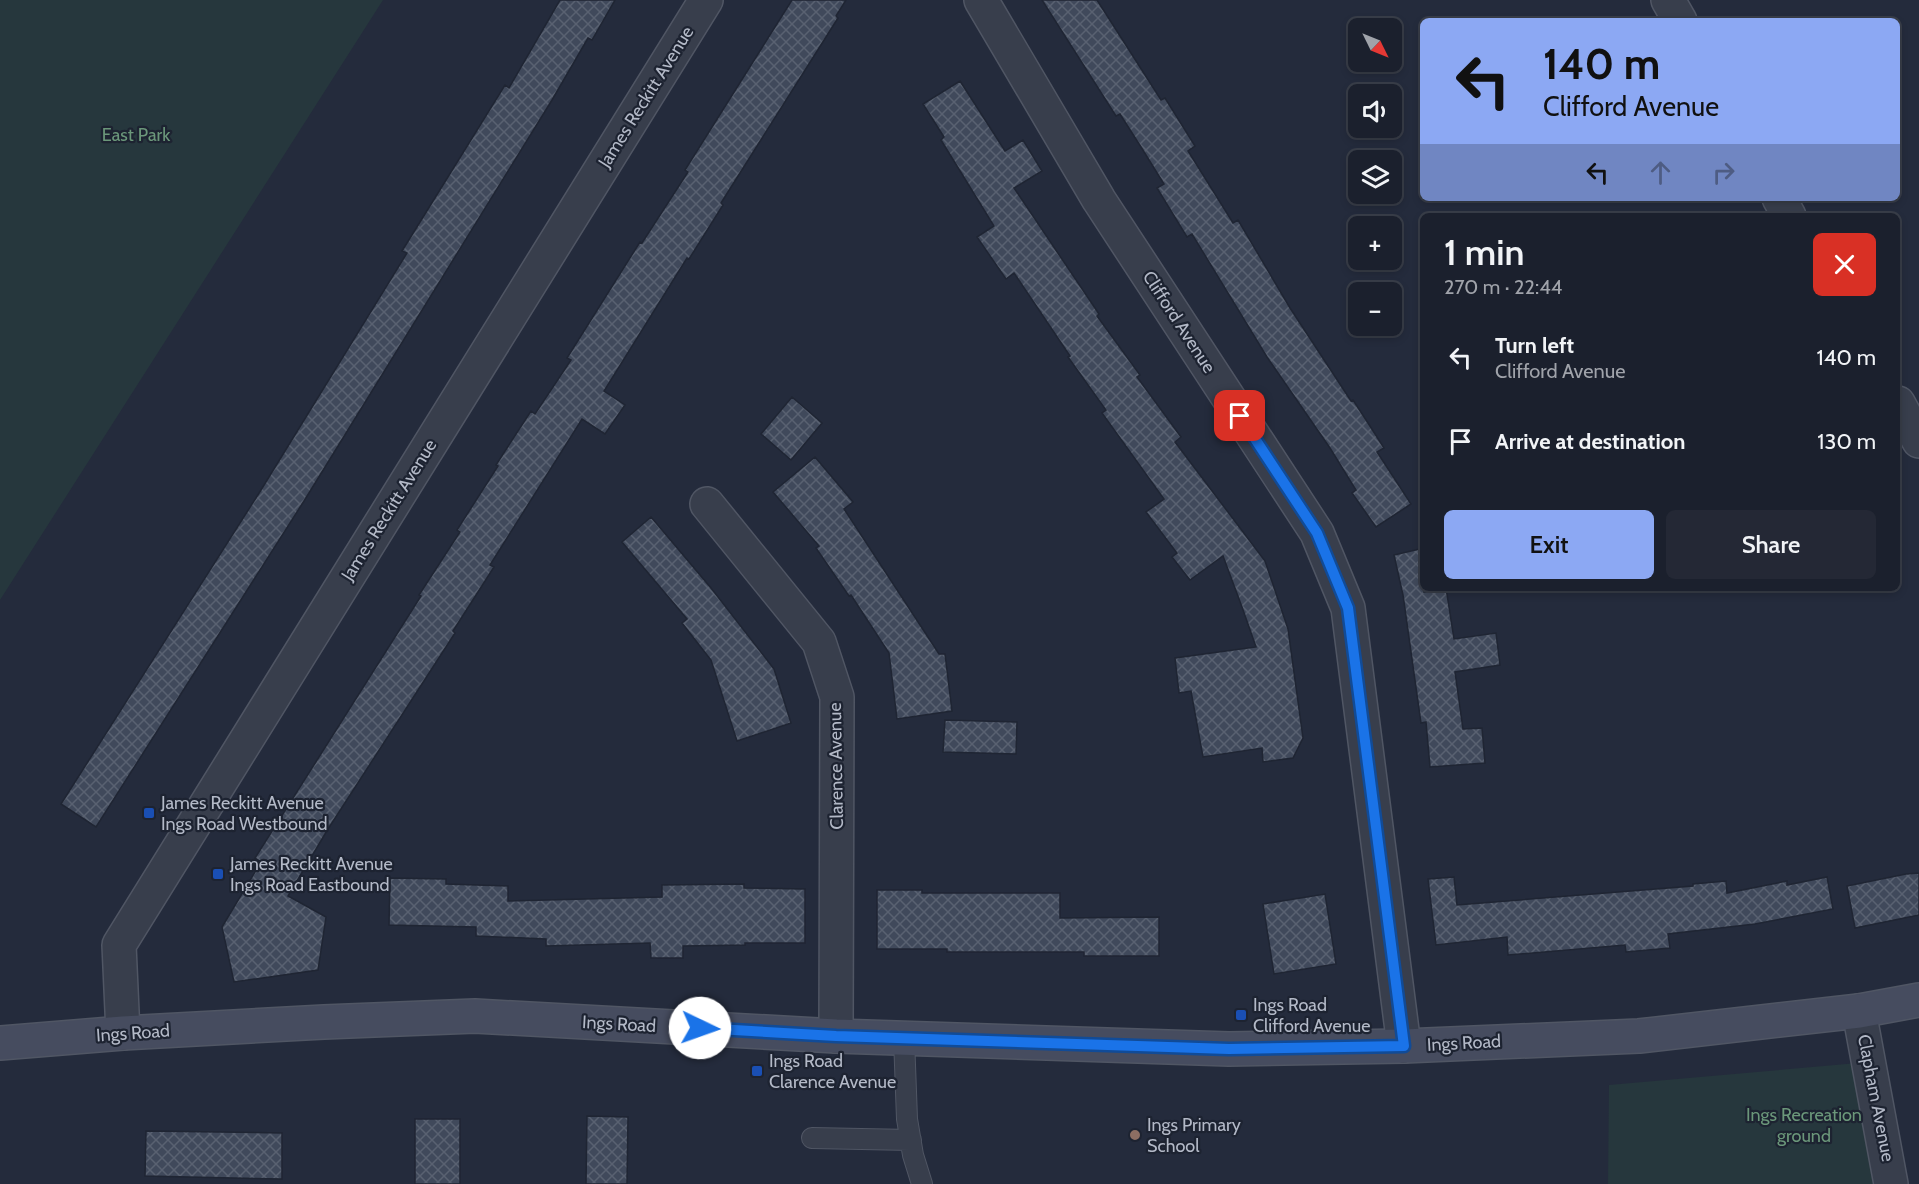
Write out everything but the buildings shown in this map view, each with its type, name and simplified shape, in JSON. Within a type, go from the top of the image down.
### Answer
[{"type":"street","name":"James Reckitt Avenue","points":[[123,1033],[119,945],[706,0]]},
{"type":"street","name":"Clifford Avenue","points":[[981,0],[1099,200],[1317,533],[1348,608],[1404,1046]]},
{"type":"street","points":[[1668,0],[1678,18]]},
{"type":"street","points":[[1900,407],[1919,441]]},
{"type":"street","name":"Clarence Avenue","points":[[707,504],[819,642],[837,697],[836,1036]]},
{"type":"street","name":"Ings Road","points":[[0,1043],[123,1033],[475,1016],[836,1036],[1229,1049],[1404,1046],[1639,1035],[1859,1011],[1919,1000]]},
{"type":"street","name":"Clapham Avenue","points":[[1859,1011],[1892,1184]]},
{"type":"lane","points":[[904,1038],[907,1119],[922,1184]]},
{"type":"lane","points":[[812,1138],[910,1140]]},
{"type":"green space","name":"East Park","points":[[0,0],[383,0],[0,600]]},
{"type":"green space","name":"Ings Recreation ground","points":[[1858,1063],[1873,1184],[1608,1184],[1609,1085]]},
{"type":"place","name":"James Reckitt Avenue Ings Road Westbound","points":[[149,813]]},
{"type":"place","name":"James Reckitt Avenue Ings Road Eastbound","points":[[218,874]]},
{"type":"place","name":"Ings Road Clifford Avenue","points":[[1241,1015]]},
{"type":"place","name":"Ings Road Clarence Avenue","points":[[757,1071]]},
{"type":"place","name":"Ings Primary School","points":[[1135,1135]]},
{"type":"route","points":[[700,1028],[836,1036],[1229,1049],[1404,1046],[1348,608],[1317,533],[1240,416]]}]
